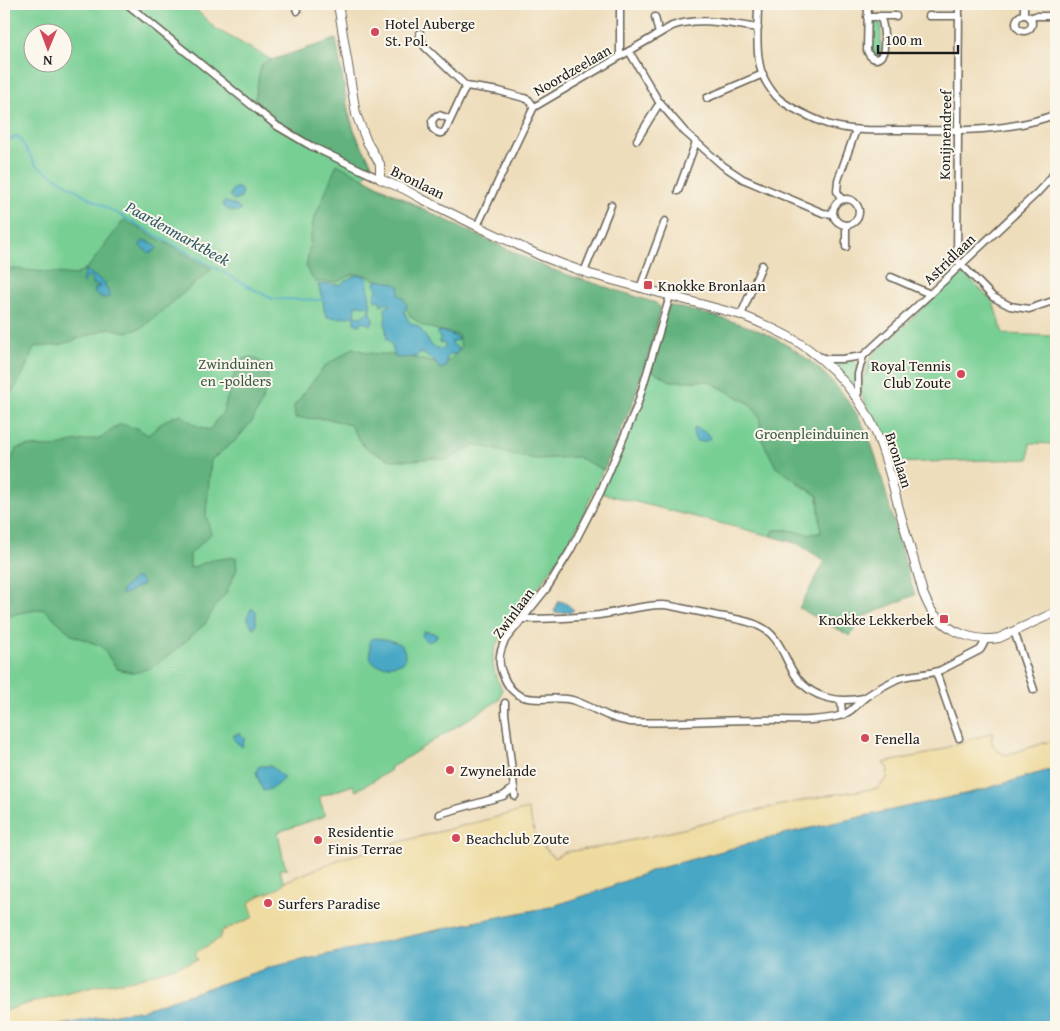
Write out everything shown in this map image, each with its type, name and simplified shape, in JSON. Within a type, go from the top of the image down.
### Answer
[{"type":"street","points":[[127,4],[277,126],[311,146],[380,179]]},
{"type":"street","name":"Bronlaan","points":[[338,4],[356,114],[364,135],[380,164],[380,179],[539,255],[584,272],[741,315],[764,324],[817,356],[842,380],[855,397],[868,416],[881,445],[927,603],[934,614],[950,628],[968,636],[986,639]]},
{"type":"street","points":[[620,4],[620,56]]},
{"type":"street","points":[[758,4],[758,54],[765,80],[778,98],[800,112],[827,124],[856,130],[957,131],[1032,122],[1056,114]]},
{"type":"street","points":[[868,4],[867,50],[870,57],[875,59],[881,57],[883,52],[884,25],[881,19],[877,17]]},
{"type":"street","name":"Konijnendreef","points":[[959,4],[956,254],[957,260],[961,264]]},
{"type":"street","points":[[1024,4],[1027,17],[1056,16]]},
{"type":"street","points":[[867,17],[896,16]]},
{"type":"street","points":[[929,16],[958,16]]},
{"type":"street","points":[[655,17],[659,32]]},
{"type":"street","name":"Noordzeelaan","points":[[477,226],[534,107],[659,32],[680,23],[698,21],[758,28]]},
{"type":"street","points":[[420,33],[420,38],[425,47],[466,86],[499,91],[524,98],[529,100],[534,107]]},
{"type":"street","points":[[629,51],[661,103],[685,132],[722,165],[743,179],[823,213],[833,214]]},
{"type":"street","points":[[707,98],[763,74]]},
{"type":"street","points":[[450,119],[466,86]]},
{"type":"street","points":[[636,140],[661,103]]},
{"type":"street","points":[[841,199],[837,191],[838,180],[856,130]]},
{"type":"street","points":[[678,191],[696,142]]},
{"type":"street","name":"Astridlaan","points":[[863,356],[1053,177],[1056,170]]},
{"type":"street","points":[[841,199],[853,200],[857,203],[860,211],[857,220],[850,225],[837,222],[833,214],[834,205],[841,199]]},
{"type":"street","points":[[584,272],[611,205]]},
{"type":"street","points":[[640,288],[665,221]]},
{"type":"street","points":[[846,225],[846,247]]},
{"type":"street","points":[[961,264],[993,297],[1010,306],[1029,309],[1056,300]]},
{"type":"street","points":[[741,315],[762,265]]},
{"type":"street","points":[[891,277],[930,294]]},
{"type":"street","name":"Zwinlaan","points":[[670,296],[637,406],[600,494],[570,551],[547,588],[506,639],[502,647],[499,660],[502,674],[512,691],[525,698],[574,700],[612,717],[630,722],[802,721],[850,712],[865,697],[896,680],[906,676],[936,672],[980,650],[986,639]]},
{"type":"street","points":[[817,356],[828,359],[863,356],[858,374],[858,393],[855,397]]},
{"type":"street","points":[[523,619],[590,616],[647,606],[665,605],[740,620],[760,626],[773,636],[783,650],[791,669],[799,681],[816,694],[841,700],[855,700],[865,697]]},
{"type":"street","points":[[986,639],[999,638],[1056,612]]},
{"type":"street","points":[[1014,631],[1034,690]]},
{"type":"street","points":[[936,672],[959,738]]},
{"type":"street","points":[[841,700],[842,715]]},
{"type":"street","points":[[505,702],[515,796]]},
{"type":"street","points":[[439,814],[503,796],[514,788]]},
{"type":"green space","name":"Zwinduinen en -polders","points":[[4,4],[190,4],[216,29],[346,101],[356,133],[371,162],[364,178],[439,217],[547,268],[656,303],[660,310],[650,350],[632,404],[583,515],[566,548],[507,627],[496,645],[493,664],[496,678],[502,689],[499,700],[356,791],[353,785],[319,797],[325,816],[278,832],[284,863],[288,869],[279,869],[284,882],[280,888],[259,896],[254,917],[222,931],[219,939],[196,953],[199,960],[134,980],[101,985],[4,1011]]},
{"type":"green space","points":[[876,19],[881,22],[881,52],[878,57],[869,54],[870,22]]},
{"type":"green space","points":[[336,39],[349,116],[357,138],[371,162],[368,170],[312,144],[278,123],[254,104],[262,64]]},
{"type":"green space","points":[[337,164],[418,207],[547,268],[656,303],[659,306],[660,310],[650,350],[632,404],[604,470],[577,457],[536,459],[475,445],[447,460],[434,458],[391,460],[364,447],[350,425],[329,419],[295,418],[294,406],[325,366],[353,348],[369,353],[406,356],[439,364],[449,361],[461,348],[458,335],[423,326],[410,316],[402,301],[380,282],[366,275],[354,274],[337,282],[315,282],[306,268],[313,222]]},
{"type":"green space","points":[[124,220],[212,269],[142,328],[126,332],[110,328],[60,345],[34,347],[22,376],[4,401],[4,268],[76,275],[89,266]]},
{"type":"green space","name":"Royal Tennis Club Zoute","points":[[960,269],[993,302],[1003,334],[1056,336],[1056,444],[1030,443],[1029,459],[891,463],[860,391],[871,357],[935,297],[934,295]]},
{"type":"green space","name":"Groenpleinduinen","points":[[668,305],[723,318],[763,332],[803,356],[821,370],[837,387],[863,425],[872,446],[915,595],[863,617],[850,636],[799,608],[825,561],[798,544],[771,536],[774,530],[788,530],[808,534],[821,533],[818,496],[776,467],[761,438],[760,417],[749,403],[708,381],[671,381],[649,369]]},
{"type":"green space","points":[[253,357],[267,366],[268,383],[262,402],[253,420],[236,440],[211,460],[206,514],[211,534],[190,554],[190,568],[212,560],[236,557],[237,569],[226,593],[214,608],[206,623],[176,650],[153,667],[135,673],[117,669],[101,646],[72,635],[44,609],[7,617],[4,616],[4,467],[11,461],[16,449],[26,446],[54,447],[101,438],[120,424],[137,428],[148,435],[164,421],[180,414],[195,425],[209,430],[223,412],[236,369],[242,359]]},
{"type":"green space","points":[[853,360],[858,365],[855,390],[828,362]]},
{"type":"green space","name":"Groenpleinduinen","points":[[649,369],[691,381],[708,381],[749,403],[760,417],[761,438],[799,484],[818,496],[821,533],[808,534],[788,530],[775,530],[771,536],[600,493]]},
{"type":"sand","points":[[994,732],[991,739],[993,745],[999,752],[1007,755],[1056,739],[1056,768],[978,791],[788,833],[653,870],[602,890],[550,907],[271,967],[139,1011],[51,1027],[4,1027],[4,1011],[101,985],[134,980],[198,960],[195,953],[219,939],[222,931],[254,917],[249,903],[259,896],[280,888],[284,882],[340,859],[528,809],[536,838],[554,858],[565,852],[601,847],[763,809],[829,795],[878,788],[887,778],[888,769],[883,763],[927,754]]},
{"type":"water","points":[[234,188],[240,188],[242,193],[241,198],[234,201],[230,196]]},
{"type":"water","points":[[224,201],[241,211],[227,209],[222,203]]},
{"type":"water","points":[[143,241],[154,244],[157,247],[155,251],[149,253],[141,247],[140,245]]},
{"type":"water","points":[[86,270],[106,284],[104,287],[108,288],[108,298],[105,297],[103,299],[102,296],[95,293],[95,288],[99,288],[99,285],[93,284],[92,277],[88,276],[84,283],[82,281],[84,271]]},
{"type":"water","points":[[356,275],[367,277],[373,319],[371,325],[363,322],[359,325],[354,323],[352,316],[327,317],[318,285],[339,285]],"holes":[[[356,305],[369,308],[368,312],[361,317],[355,316]]]},
{"type":"water","points":[[377,280],[393,283],[400,287],[398,295],[403,297],[407,304],[404,311],[409,322],[419,327],[432,346],[441,349],[445,347],[445,344],[439,342],[440,338],[437,333],[439,331],[457,337],[458,340],[452,342],[452,344],[459,349],[456,354],[450,354],[447,358],[446,367],[440,369],[435,362],[422,353],[416,357],[395,357],[391,343],[387,340],[385,320],[385,308],[390,306],[390,304],[386,302],[381,306],[380,300],[375,301],[374,295],[377,291],[375,283]]},
{"type":"water","points":[[695,427],[706,433],[710,439],[703,442],[696,441],[693,433]]},
{"type":"water","points":[[134,578],[141,580],[143,584],[120,595],[123,589]]},
{"type":"water","points":[[558,601],[565,603],[574,610],[555,613],[554,610]]},
{"type":"water","points":[[251,609],[256,611],[256,625],[254,628],[247,617]]},
{"type":"water","points":[[424,631],[437,635],[436,638],[429,642],[423,637]]},
{"type":"water","points":[[376,638],[393,641],[402,646],[405,655],[404,662],[384,666],[375,664],[370,656],[370,639]]},
{"type":"water","points":[[240,733],[245,738],[242,747],[234,740],[234,735]]},
{"type":"water","points":[[270,766],[284,778],[272,788],[263,791],[256,773],[258,767]]},
{"type":"water","points":[[1056,768],[1056,1027],[51,1027],[139,1011],[271,967],[550,907],[602,890],[653,870],[788,833],[978,791]]},
{"type":"waterway","name":"Paardenmarktbeek","points":[[4,142],[18,136],[36,165],[91,199],[273,299],[324,300]]},
{"type":"place","name":"Hotel Auberge St. Pol.","points":[[375,32]]},
{"type":"place","name":"Knokke Bronlaan","points":[[648,285]]},
{"type":"place","name":"Royal Tennis Club Zoute","points":[[961,374]]},
{"type":"place","name":"Knokke Lekkerbek","points":[[944,619]]},
{"type":"place","name":"Fenella","points":[[865,738]]},
{"type":"place","name":"Zwynelande","points":[[450,770]]},
{"type":"place","name":"Beachclub Zoute","points":[[456,838]]},
{"type":"place","name":"Residentie Finis Terrae","points":[[318,840]]},
{"type":"place","name":"Surfers Paradise","points":[[268,903]]}]
